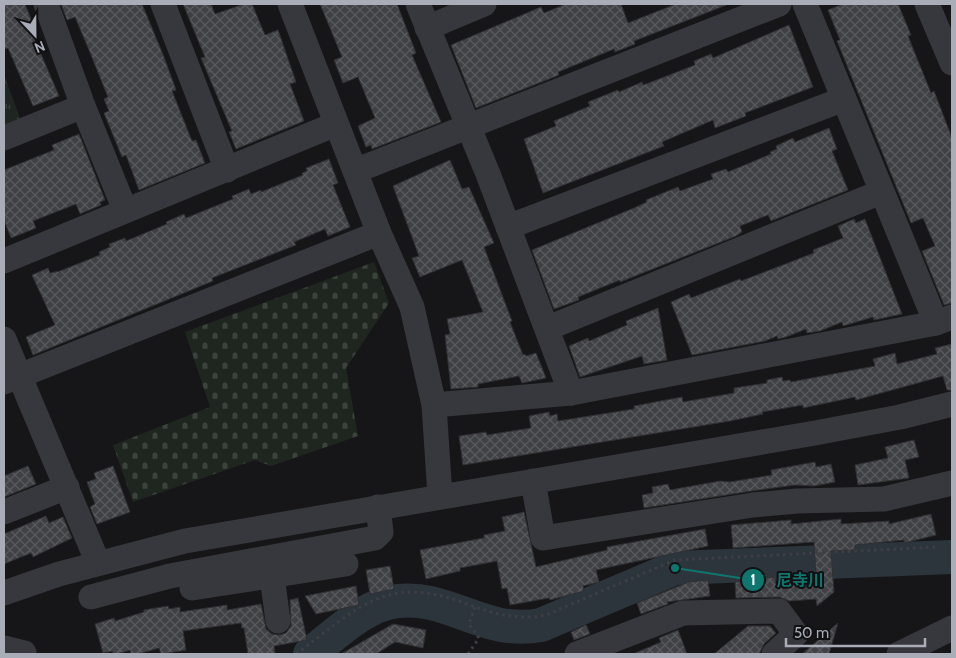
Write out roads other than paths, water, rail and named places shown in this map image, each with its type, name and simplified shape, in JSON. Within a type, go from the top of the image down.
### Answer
[{"type":"street","points":[[46,4],[83,106],[126,210]]},
{"type":"street","points":[[163,4],[227,170]]},
{"type":"street","points":[[290,4],[379,232],[412,307],[434,405],[440,496]]},
{"type":"street","points":[[418,4],[469,125],[572,393]]},
{"type":"street","points":[[427,28],[484,4]]},
{"type":"street","points":[[355,171],[779,4]]},
{"type":"street","points":[[434,405],[572,393],[944,320],[881,192],[805,4]]},
{"type":"street","points":[[927,4],[952,63]]},
{"type":"street","points":[[508,227],[844,99]]},
{"type":"street","points":[[4,138],[83,106]]},
{"type":"street","points":[[4,261],[336,124]]},
{"type":"street","points":[[548,328],[881,192]]},
{"type":"street","points":[[12,380],[379,232]]},
{"type":"street","points":[[4,339],[12,380],[68,487],[98,563]]},
{"type":"street","points":[[4,592],[98,563],[185,541],[824,432],[900,417],[952,404]]},
{"type":"street","points":[[533,481],[543,538],[753,505],[798,501],[884,499],[952,483]]},
{"type":"street","points":[[4,512],[68,487]]},
{"type":"street","points":[[90,597],[170,576],[375,538],[381,532],[378,507]]},
{"type":"street","points":[[170,576],[176,591],[346,564]]},
{"type":"street","points":[[272,576],[278,621]]},
{"type":"street","points":[[577,654],[683,613],[779,611],[796,634],[774,654]]},
{"type":"street","points":[[899,654],[952,628]]},
{"type":"waterway","points":[[310,654],[362,614],[386,603],[398,601],[434,604],[484,621],[521,627],[541,625],[675,568],[952,557]]},
{"type":"place","name":"尼寺川","points":[[675,568]]}]
